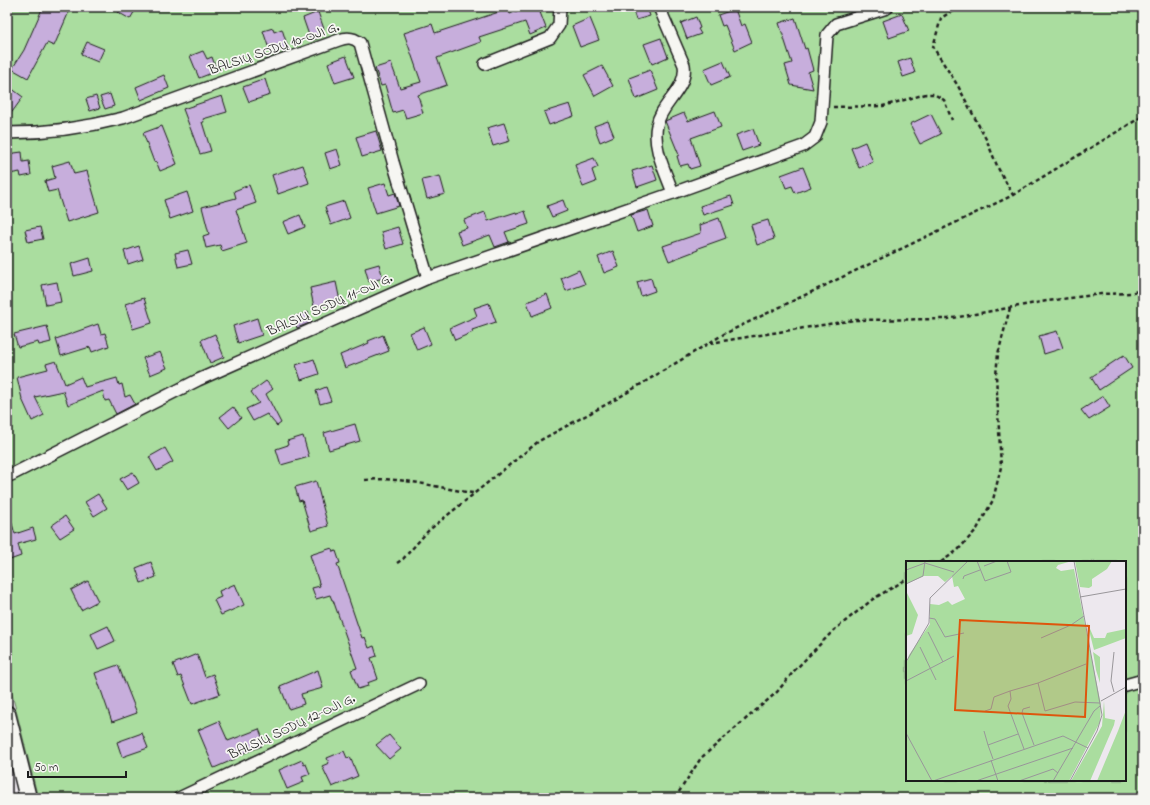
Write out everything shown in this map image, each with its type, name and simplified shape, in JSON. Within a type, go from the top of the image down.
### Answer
[{"type":"main road","points":[[7,714],[28,798]]},
{"type":"street","points":[[485,64],[550,38],[559,25],[560,7]]},
{"type":"street","points":[[659,7],[684,65],[685,72],[681,84],[661,114],[657,125],[656,136],[659,152],[673,193]]},
{"type":"street","name":"BALSIŲ SODŲ 11-OJI G.","points":[[12,474],[198,380],[428,278],[803,146],[815,137],[821,122],[827,36],[831,28],[836,24],[887,8]]},
{"type":"street","name":"BALSIŲ SODŲ 10-OJI G.","points":[[7,133],[56,132],[87,128],[123,118],[345,38],[356,40],[360,43],[393,162],[428,278]]},
{"type":"street","points":[[1126,685],[1143,680]]},
{"type":"street","name":"BALSIŲ SODŲ 12-OJI G.","points":[[179,798],[419,684]]},
{"type":"path","points":[[959,7],[941,18],[933,47],[958,86],[987,142],[998,168],[1013,195]]},
{"type":"path","points":[[822,106],[883,106],[926,94],[934,94],[944,100],[952,120]]},
{"type":"path","points":[[397,563],[403,559],[428,531],[540,441],[618,398],[724,334],[1013,195],[1143,116]]},
{"type":"path","points":[[707,344],[854,320],[948,319],[1100,294],[1131,293],[1143,288]]},
{"type":"path","points":[[942,561],[958,550],[977,529],[993,500],[1002,467],[996,375],[998,354],[1010,308]]},
{"type":"path","points":[[365,480],[375,479],[415,482],[474,493]]},
{"type":"path","points":[[675,798],[701,758],[777,692],[794,671],[833,631],[873,599],[906,580]]},
{"type":"green space","points":[[7,7],[1143,7],[1143,798],[38,798],[7,674]]},
{"type":"building","points":[[43,7],[71,7],[54,46],[47,43],[28,78],[12,69],[24,50]]},
{"type":"building","points":[[109,7],[137,7],[130,19]]},
{"type":"building","points":[[528,7],[538,7],[546,28],[530,35],[525,22],[479,37],[481,42],[437,58],[447,85],[418,95],[423,113],[406,118],[403,110],[393,113],[385,85],[381,86],[375,68],[391,63],[400,88],[421,82],[404,33],[432,24],[435,33],[508,9],[510,14]]},
{"type":"building","points":[[632,7],[647,7],[650,16],[636,20]]},
{"type":"building","points":[[735,9],[741,26],[745,24],[752,42],[735,50],[725,25],[722,26],[718,15]]},
{"type":"building","points":[[318,12],[324,29],[319,31],[321,37],[311,41],[303,18]]},
{"type":"building","points":[[902,14],[909,31],[889,38],[883,21]]},
{"type":"building","points":[[696,17],[700,28],[698,29],[701,34],[687,39],[681,23]]},
{"type":"building","points":[[590,18],[599,40],[580,47],[572,26]]},
{"type":"building","points":[[795,18],[805,49],[807,48],[813,70],[808,72],[813,89],[791,85],[785,65],[792,63],[779,23]]},
{"type":"building","points":[[273,28],[274,32],[282,29],[288,48],[276,53],[273,45],[268,46],[263,31]]},
{"type":"building","points":[[661,38],[668,57],[652,64],[644,44]]},
{"type":"building","points":[[87,42],[104,49],[98,62],[81,55]]},
{"type":"building","points":[[203,51],[207,59],[212,57],[217,71],[199,78],[190,56]]},
{"type":"building","points":[[346,56],[354,77],[335,83],[328,63]]},
{"type":"building","points":[[910,58],[915,73],[903,77],[898,62]]},
{"type":"building","points":[[723,61],[730,77],[711,85],[704,69]]},
{"type":"building","points":[[602,66],[613,86],[595,96],[584,75]]},
{"type":"building","points":[[650,70],[658,90],[636,99],[629,78]]},
{"type":"building","points":[[164,75],[169,88],[141,100],[136,87]]},
{"type":"building","points":[[265,79],[270,95],[249,102],[243,87]]},
{"type":"building","points":[[7,85],[23,97],[7,119]]},
{"type":"building","points":[[110,94],[114,106],[105,109],[100,97]]},
{"type":"building","points":[[96,96],[100,108],[90,111],[86,99]]},
{"type":"building","points":[[222,96],[227,112],[203,119],[204,122],[202,122],[211,151],[200,154],[183,109]]},
{"type":"building","points":[[570,104],[574,116],[549,125],[544,112]]},
{"type":"building","points":[[715,111],[721,127],[691,138],[700,166],[690,169],[688,164],[680,166],[677,156],[679,155],[665,121],[684,113],[688,121]]},
{"type":"building","points":[[931,114],[941,134],[920,144],[910,124]]},
{"type":"building","points":[[608,121],[614,136],[600,142],[594,126]]},
{"type":"building","points":[[504,123],[510,141],[493,146],[487,128]]},
{"type":"building","points":[[162,126],[177,164],[160,171],[156,161],[154,162],[143,133]]},
{"type":"building","points":[[753,129],[759,145],[742,151],[736,135]]},
{"type":"building","points":[[376,131],[382,151],[362,157],[356,137]]},
{"type":"building","points":[[865,142],[873,162],[859,168],[851,148]]},
{"type":"building","points":[[337,149],[342,165],[330,169],[325,153]]},
{"type":"building","points":[[22,152],[23,162],[29,161],[31,175],[21,177],[20,172],[9,174],[7,154]]},
{"type":"building","points":[[594,158],[598,167],[592,170],[596,182],[583,187],[575,165]]},
{"type":"building","points":[[70,161],[74,174],[87,171],[99,212],[67,222],[57,190],[48,192],[45,181],[55,178],[52,166]]},
{"type":"building","points":[[303,165],[309,183],[278,194],[272,175]]},
{"type":"building","points":[[652,165],[657,180],[637,187],[632,171]]},
{"type":"building","points":[[803,167],[811,187],[795,193],[792,186],[786,188],[781,175]]},
{"type":"building","points":[[440,176],[445,194],[427,199],[422,180]]},
{"type":"building","points":[[385,183],[389,195],[395,193],[399,206],[376,213],[368,188]]},
{"type":"building","points":[[249,185],[256,203],[236,210],[247,243],[222,251],[220,245],[206,248],[203,236],[209,234],[202,207],[236,198],[234,191]]},
{"type":"building","points":[[187,192],[193,211],[170,219],[164,200]]},
{"type":"building","points":[[731,196],[734,205],[703,215],[700,206]]},
{"type":"building","points":[[563,200],[567,211],[552,217],[547,206]]},
{"type":"building","points":[[344,201],[350,218],[331,225],[325,207]]},
{"type":"building","points":[[648,210],[653,226],[637,232],[631,215]]},
{"type":"building","points":[[525,211],[529,224],[505,232],[509,242],[495,247],[490,235],[462,245],[457,231],[467,228],[464,220],[485,212],[488,221],[516,212],[517,214]]},
{"type":"building","points":[[300,215],[305,227],[288,234],[283,222]]},
{"type":"building","points":[[719,218],[726,238],[698,248],[698,250],[669,261],[663,246],[701,233],[700,225]]},
{"type":"building","points":[[768,220],[774,239],[757,245],[751,225]]},
{"type":"building","points":[[40,227],[43,239],[28,242],[25,230]]},
{"type":"building","points":[[398,227],[403,244],[386,249],[381,232]]},
{"type":"building","points":[[139,246],[143,259],[128,264],[124,251]]},
{"type":"building","points":[[188,250],[192,264],[178,267],[175,253]]},
{"type":"building","points":[[613,251],[619,267],[604,273],[598,257]]},
{"type":"building","points":[[90,258],[93,271],[74,276],[71,264]]},
{"type":"building","points":[[379,264],[383,278],[369,282],[365,268]]},
{"type":"building","points":[[579,270],[585,284],[566,291],[561,278]]},
{"type":"building","points":[[651,278],[655,291],[641,296],[637,282]]},
{"type":"building","points":[[57,282],[61,302],[46,305],[42,285]]},
{"type":"building","points":[[336,282],[340,301],[314,307],[310,288]]},
{"type":"building","points":[[547,294],[552,308],[532,316],[527,302]]},
{"type":"building","points":[[144,298],[152,323],[133,329],[125,304]]},
{"type":"building","points":[[489,303],[496,322],[472,330],[473,332],[455,340],[450,328],[477,316],[474,308]]},
{"type":"building","points":[[308,312],[312,322],[297,328],[293,317]]},
{"type":"building","points":[[257,318],[262,335],[238,343],[233,326]]},
{"type":"building","points":[[98,324],[101,334],[105,333],[109,346],[92,352],[90,347],[61,356],[56,339]]},
{"type":"building","points":[[47,326],[51,342],[39,345],[38,342],[18,347],[14,334]]},
{"type":"building","points":[[424,327],[431,344],[417,350],[410,333]]},
{"type":"building","points":[[1057,331],[1063,348],[1044,354],[1039,336]]},
{"type":"building","points":[[215,334],[224,357],[210,363],[201,340]]},
{"type":"building","points":[[383,335],[389,351],[345,368],[340,355],[369,343],[368,341]]},
{"type":"building","points":[[160,352],[167,368],[150,375],[143,358]]},
{"type":"building","points":[[1124,355],[1132,368],[1099,390],[1091,377]]},
{"type":"building","points":[[314,359],[319,374],[301,380],[296,365]]},
{"type":"building","points":[[56,361],[65,384],[81,377],[85,387],[117,378],[119,385],[122,384],[125,397],[130,395],[135,404],[116,414],[109,400],[105,401],[103,391],[68,405],[63,391],[35,397],[44,415],[32,421],[22,399],[17,377],[48,369],[46,364]]},
{"type":"building","points":[[266,381],[273,389],[266,394],[281,423],[277,426],[267,414],[253,421],[246,409],[259,403],[251,392]]},
{"type":"building","points":[[326,387],[331,401],[320,404],[316,391]]},
{"type":"building","points":[[1103,396],[1110,407],[1089,420],[1081,410]]},
{"type":"building","points":[[233,407],[241,418],[229,428],[220,417]]},
{"type":"building","points":[[355,424],[360,441],[329,450],[324,433]]},
{"type":"building","points":[[303,436],[309,457],[281,465],[276,449],[288,445],[287,441]]},
{"type":"building","points":[[165,448],[173,462],[157,471],[149,457]]},
{"type":"building","points":[[133,472],[139,483],[127,490],[120,479]]},
{"type":"building","points":[[316,481],[328,526],[311,531],[302,500],[299,501],[295,487]]},
{"type":"building","points":[[98,494],[107,508],[94,516],[85,502]]},
{"type":"building","points":[[65,516],[74,529],[60,538],[51,526]]},
{"type":"building","points":[[10,517],[15,534],[33,528],[36,539],[18,544],[21,556],[7,561],[7,518]]},
{"type":"building","points":[[332,548],[333,552],[336,551],[340,563],[337,564],[362,638],[365,637],[369,648],[374,646],[377,656],[371,658],[378,679],[367,683],[368,686],[358,689],[351,670],[357,668],[333,600],[330,595],[316,599],[312,588],[320,586],[310,555]]},
{"type":"building","points":[[151,562],[156,577],[141,583],[136,568]]},
{"type":"building","points":[[88,581],[98,601],[81,610],[71,590]]},
{"type":"building","points":[[235,584],[244,605],[221,615],[214,600],[221,597],[219,591]]},
{"type":"building","points":[[108,626],[115,641],[98,649],[91,634]]},
{"type":"building","points":[[197,654],[205,677],[213,674],[220,694],[192,704],[181,676],[178,677],[173,664]]},
{"type":"building","points":[[118,665],[137,713],[112,722],[95,673]]},
{"type":"building","points":[[318,670],[323,688],[301,694],[304,704],[289,709],[280,686]]},
{"type":"building","points":[[219,721],[228,741],[259,729],[263,739],[259,740],[262,746],[234,757],[235,759],[214,768],[198,730]]},
{"type":"building","points":[[142,733],[148,748],[122,757],[117,742]]},
{"type":"building","points":[[389,735],[401,749],[389,759],[376,745]]},
{"type":"building","points":[[344,751],[347,758],[350,757],[358,776],[332,787],[322,766],[329,763],[327,758]]},
{"type":"building","points":[[302,760],[304,765],[306,764],[310,774],[302,777],[304,782],[287,789],[279,770]]}]
